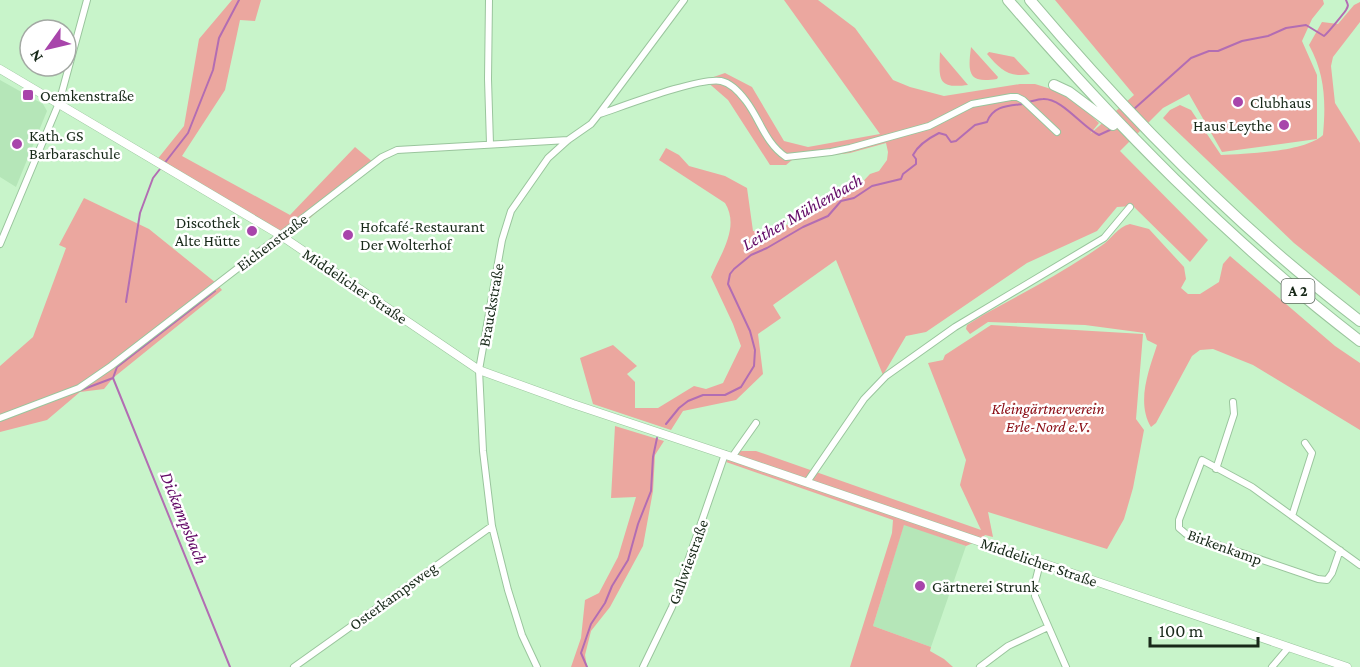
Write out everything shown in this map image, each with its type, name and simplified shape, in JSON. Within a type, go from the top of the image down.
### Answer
[{"type":"highway","points":[[1008,0],[1109,118]]},
{"type":"highway","name":"A 2","points":[[1030,0],[1150,133],[1277,253],[1360,321]]},
{"type":"highway","points":[[1054,85],[1109,118]]},
{"type":"highway","name":"A 2","points":[[1109,118],[1237,239],[1360,341]]},
{"type":"street","points":[[0,244],[3,226],[59,102],[87,0]]},
{"type":"street","points":[[489,0],[490,144]]},
{"type":"street","name":"Brauckstraße","points":[[537,667],[519,625],[492,526],[483,451],[479,370],[502,240],[512,211],[548,158],[591,124],[684,0]]},
{"type":"street","name":"Middelicher Straße","points":[[0,69],[280,235],[479,370],[1347,667]]},
{"type":"street","points":[[599,114],[686,86],[721,81],[731,85],[745,99],[769,140],[786,157],[850,148],[928,126],[972,104],[1017,97],[1057,132]]},
{"type":"street","name":"Eichenstraße","points":[[0,418],[79,388],[111,366],[382,157],[397,150],[568,140]]},
{"type":"street","points":[[807,482],[864,399],[886,376],[955,327],[1104,237],[1130,207]]},
{"type":"street","points":[[1233,402],[1234,414],[1216,469],[1252,488],[1360,565]]},
{"type":"street","points":[[729,455],[756,423]]},
{"type":"street","points":[[731,440],[738,447]]},
{"type":"street","points":[[1292,516],[1312,453],[1305,443]]},
{"type":"street","name":"Gallwiestraße","points":[[643,667],[672,607],[729,455]]},
{"type":"street","name":"Birkenkamp","points":[[1216,469],[1202,460],[1179,520],[1179,528],[1186,534],[1318,579],[1327,580],[1332,573],[1340,550]]},
{"type":"street","name":"Osterkampsweg","points":[[294,667],[492,526]]},
{"type":"street","points":[[1040,563],[1035,583],[1035,596],[1066,667]]},
{"type":"street","points":[[980,667],[1008,646],[1048,627]]},
{"type":"street","points":[[1272,667],[1290,646]]},
{"type":"shaded area","name":"Kath. GS Barbaraschule","points":[[0,80],[43,104],[47,111],[16,187],[0,177]]},
{"type":"shaded area","points":[[904,524],[966,546],[931,647],[873,626]]},
{"type":"green space","points":[[232,0],[261,0],[255,21],[240,20],[225,90],[182,156],[290,215],[355,147],[374,163],[289,236],[156,161],[184,126],[199,39]]},
{"type":"green space","points":[[784,0],[818,0],[855,28],[893,80],[944,96],[1020,84],[1035,84],[1064,93],[1086,110],[1099,123],[1090,134],[1134,95],[1055,0],[1323,0],[1324,4],[1312,19],[1302,41],[1317,75],[1317,139],[1222,152],[1189,94],[1163,108],[1120,151],[1208,240],[1190,262],[1133,206],[1117,207],[1097,231],[1027,263],[926,332],[906,336],[883,375],[836,260],[773,305],[781,318],[758,334],[763,374],[736,400],[683,411],[671,430],[593,404],[580,358],[613,345],[637,366],[627,374],[635,382],[635,408],[658,408],[694,386],[706,389],[723,383],[741,346],[711,277],[730,231],[729,212],[725,203],[659,160],[666,148],[679,155],[689,166],[725,176],[747,188],[753,231],[767,233],[792,223],[829,196],[854,191],[870,174],[879,171],[887,160],[886,143],[850,153],[792,160],[786,165],[770,165],[728,100],[705,80],[725,73],[752,87],[784,141],[808,147],[880,134]]},
{"type":"green space","points":[[1360,2],[1360,22],[1333,57],[1331,66],[1335,103],[1360,143],[1360,296],[1294,243],[1163,118],[1170,110],[1180,105],[1191,110],[1221,155],[1289,149],[1314,141],[1323,135],[1324,100],[1318,67],[1309,45],[1322,22],[1338,24],[1354,5]]},
{"type":"green space","points":[[971,47],[998,77],[997,79],[975,78],[970,69]]},
{"type":"green space","points":[[940,52],[968,85],[950,85],[942,80]]},
{"type":"green space","points":[[989,52],[1014,57],[1030,74],[1016,75],[1005,71],[987,54]]},
{"type":"green space","points":[[84,198],[149,229],[222,290],[113,378],[104,389],[80,392],[47,420],[0,432],[0,366],[33,337],[66,248],[59,245]]},
{"type":"green space","points":[[1130,224],[1149,229],[1184,267],[1186,279],[1181,288],[1188,294],[1200,294],[1219,282],[1223,264],[1230,256],[1335,346],[1360,363],[1360,430],[1253,365],[1213,349],[1200,350],[1192,356],[1156,423],[1151,427],[1144,407],[1144,397],[1157,345],[1147,340],[1145,333],[1085,325],[988,322],[970,334],[966,329],[967,325],[983,315],[1087,256]]},
{"type":"green space","name":"Kleingärtnerverein Erle-Nord e.V.","points":[[991,325],[1143,334],[1136,419],[1144,430],[1133,488],[1124,519],[1107,549],[988,512],[993,537],[985,535],[980,540],[966,546],[904,525],[873,626],[931,647],[930,651],[953,667],[850,667],[892,533],[893,520],[726,462],[734,451],[756,451],[981,530],[960,485],[966,460],[928,363],[943,360],[945,355]]},
{"type":"green space","points":[[615,426],[664,441],[655,455],[653,491],[643,546],[610,607],[591,631],[585,655],[587,667],[571,667],[581,638],[585,600],[599,593],[618,557],[636,497],[611,498]]},
{"type":"waterway","points":[[126,302],[140,213],[153,178],[188,133],[213,70],[219,38],[239,0]]},
{"type":"waterway","name":"Leither Mühlenbach","points":[[1134,109],[1191,58],[1209,51],[1218,51],[1242,41],[1268,36],[1286,28],[1306,25],[1324,36],[1346,10],[1348,5],[1346,0]]},
{"type":"waterway","name":"Leither Mühlenbach","points":[[1029,102],[1043,99],[1057,103],[1099,135],[1112,129]]},
{"type":"waterway","name":"Leither Mühlenbach","points":[[666,424],[688,401],[703,395],[725,395],[741,387],[754,366],[755,350],[750,331],[728,284],[730,274],[734,269],[751,255],[828,216],[841,201],[854,198],[872,186],[901,179],[903,174],[916,164],[913,155],[915,151],[935,135],[939,133],[946,135],[951,142],[956,141],[975,125],[987,122],[997,110],[1006,106],[1023,104]]},
{"type":"waterway","points":[[76,392],[113,378],[117,367],[215,291]]},
{"type":"waterway","name":"Dickampsbach","points":[[113,378],[230,667]]},
{"type":"waterway","name":"Leither Mühlenbach","points":[[587,667],[581,653],[591,624],[628,560],[638,524],[651,491],[653,457],[657,438]]},
{"type":"place","name":"Oemkenstraße","points":[[28,95]]},
{"type":"place","name":"Clubhaus","points":[[1238,102]]},
{"type":"place","name":"Haus Leythe","points":[[1284,125]]},
{"type":"place","name":"Kath. GS Barbaraschule","points":[[17,144]]},
{"type":"place","name":"Discothek Alte Hütte","points":[[252,231]]},
{"type":"place","name":"Hofcafé-Restaurant Der Wolterhof","points":[[348,235]]},
{"type":"place","name":"Gärtnerei Strunk","points":[[920,586]]}]
